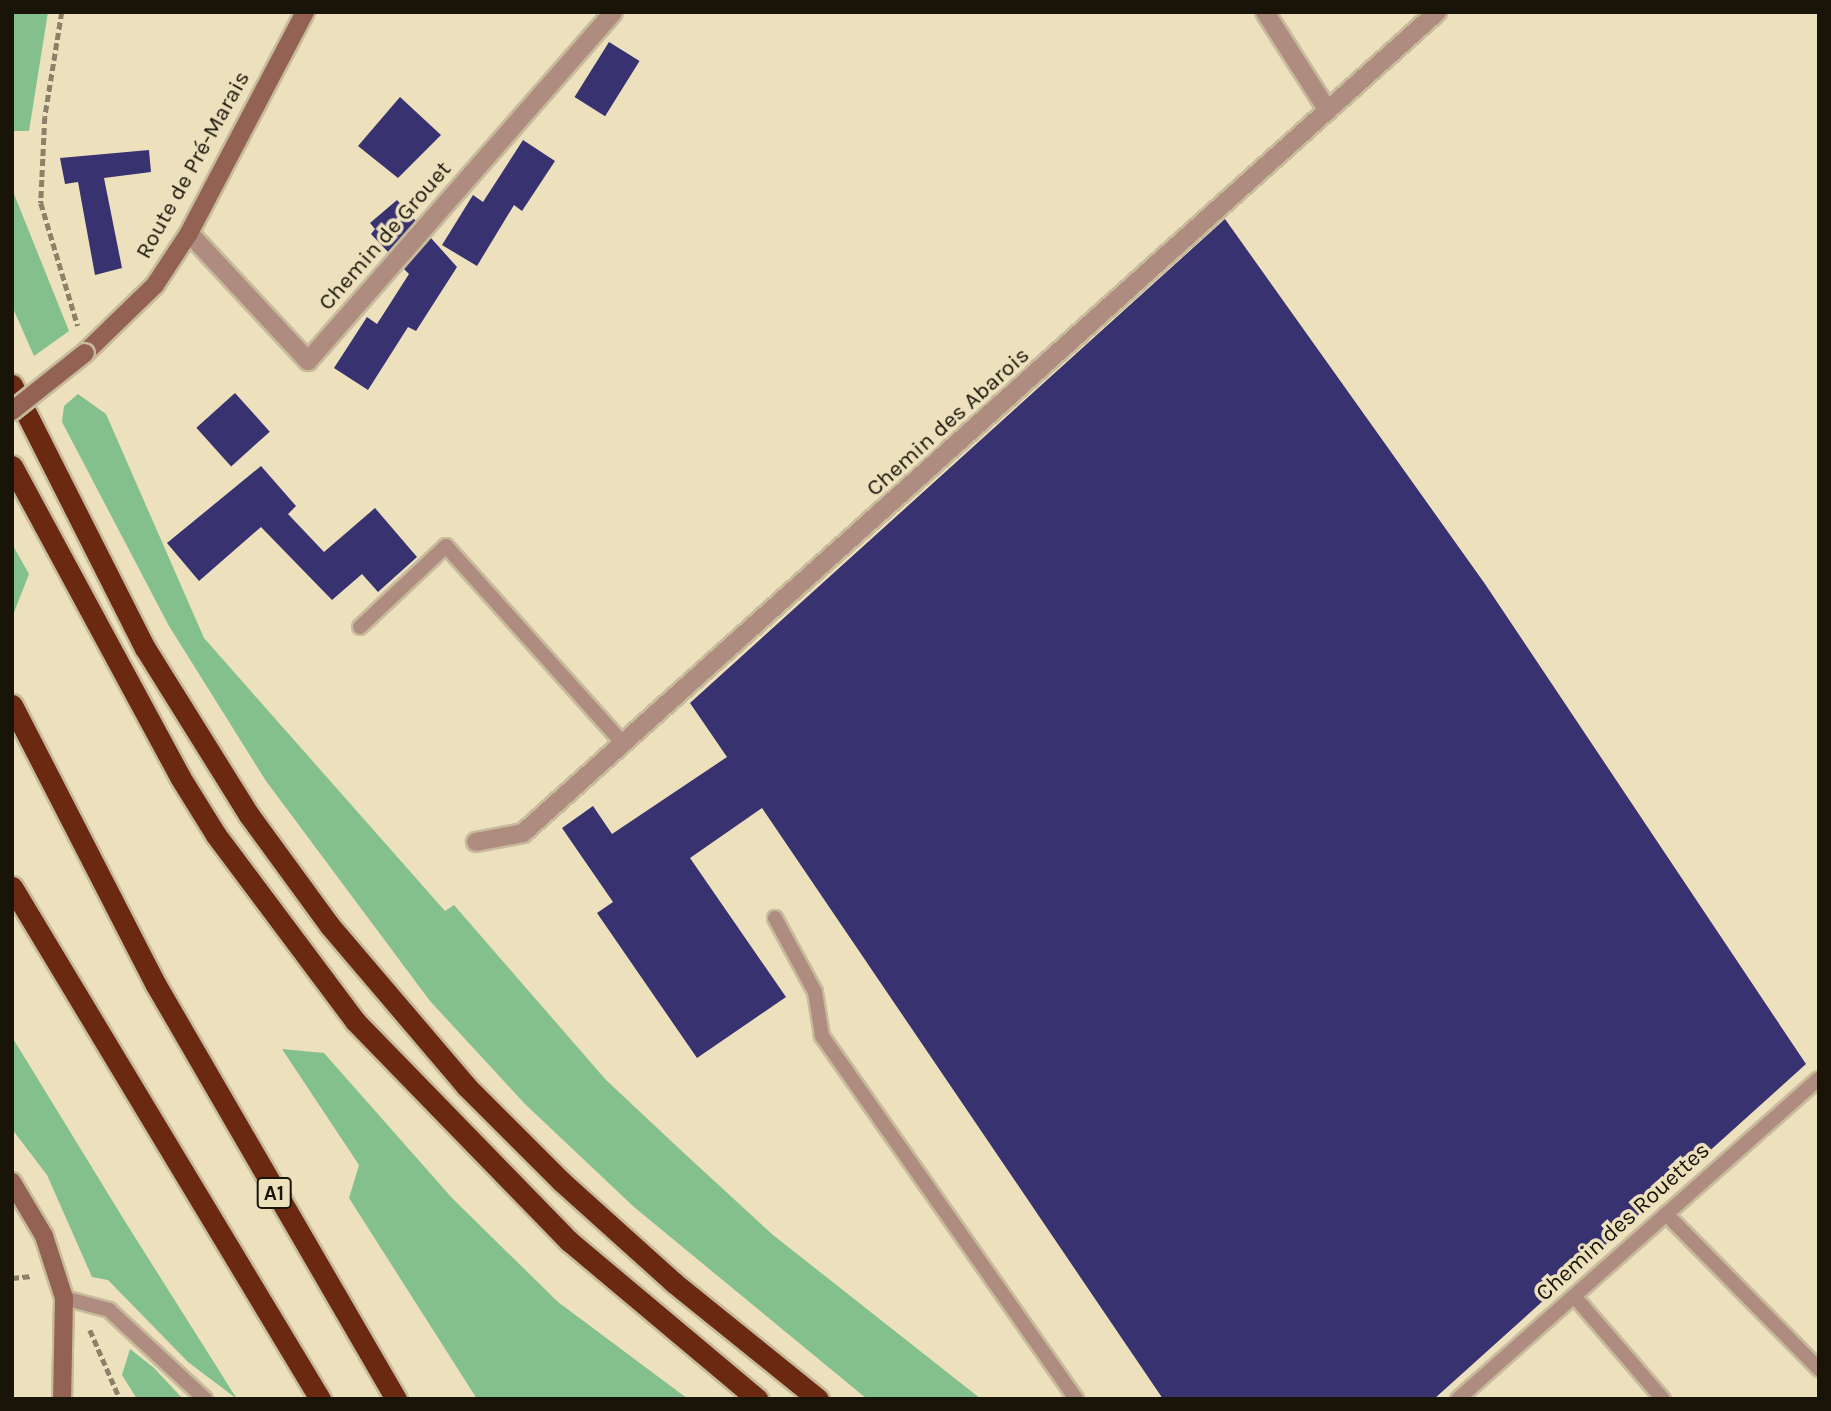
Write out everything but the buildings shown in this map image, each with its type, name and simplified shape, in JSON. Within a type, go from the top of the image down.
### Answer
[{"type":"highway","points":[[12,385],[145,648],[248,815],[330,926],[466,1086],[561,1181],[673,1282],[818,1399]]},
{"type":"highway","points":[[12,466],[73,587],[187,789],[355,1021],[569,1241],[757,1399]]},
{"type":"highway","name":"A1","points":[[12,705],[163,996],[396,1399]]},
{"type":"highway","points":[[12,887],[265,1312],[320,1399]]},
{"type":"highway","points":[[265,1312],[308,1399]]},
{"type":"street","name":"Route de Pré-Marais","points":[[12,411],[87,351],[155,285],[189,233],[305,12]]},
{"type":"street","name":"Chemin de Grouet","points":[[189,233],[308,360],[613,12]]},
{"type":"street","points":[[1265,12],[1328,111]]},
{"type":"street","name":"Chemin des Abarois","points":[[477,842],[523,833],[1437,12]]},
{"type":"street","points":[[12,1182],[44,1236],[64,1298],[62,1399]]},
{"type":"lane","points":[[360,627],[446,546],[623,743]]},
{"type":"lane","points":[[775,918],[815,992],[822,1036],[1076,1399]]},
{"type":"lane","name":"Chemin des Rouettes","points":[[1458,1399],[1819,1079]]},
{"type":"lane","points":[[1666,1214],[1819,1369]]},
{"type":"lane","points":[[1574,1296],[1663,1399]]},
{"type":"lane","points":[[64,1298],[109,1310],[205,1399]]},
{"type":"path","points":[[62,12],[44,130],[41,203],[61,284],[87,351]]},
{"type":"path","points":[[64,1298],[96,1337],[120,1399]]},
{"type":"green space","points":[[12,12],[48,12],[29,131],[12,131]]},
{"type":"green space","points":[[12,189],[69,331],[34,356],[12,306]]},
{"type":"green space","points":[[78,394],[106,414],[204,638],[445,911],[454,905],[606,1080],[773,1235],[981,1399],[867,1399],[634,1207],[525,1104],[430,1001],[266,781],[169,626],[62,422],[64,406]]},
{"type":"green space","points":[[12,544],[29,574],[13,615],[12,614]]},
{"type":"green space","points":[[12,1037],[237,1399],[188,1362],[108,1280],[92,1277],[47,1175],[12,1129]]},
{"type":"green space","points":[[282,1049],[324,1053],[452,1198],[558,1302],[688,1399],[477,1399],[349,1198],[359,1165]]},
{"type":"green space","points":[[130,1349],[154,1368],[183,1399],[137,1399],[122,1375]]}]
